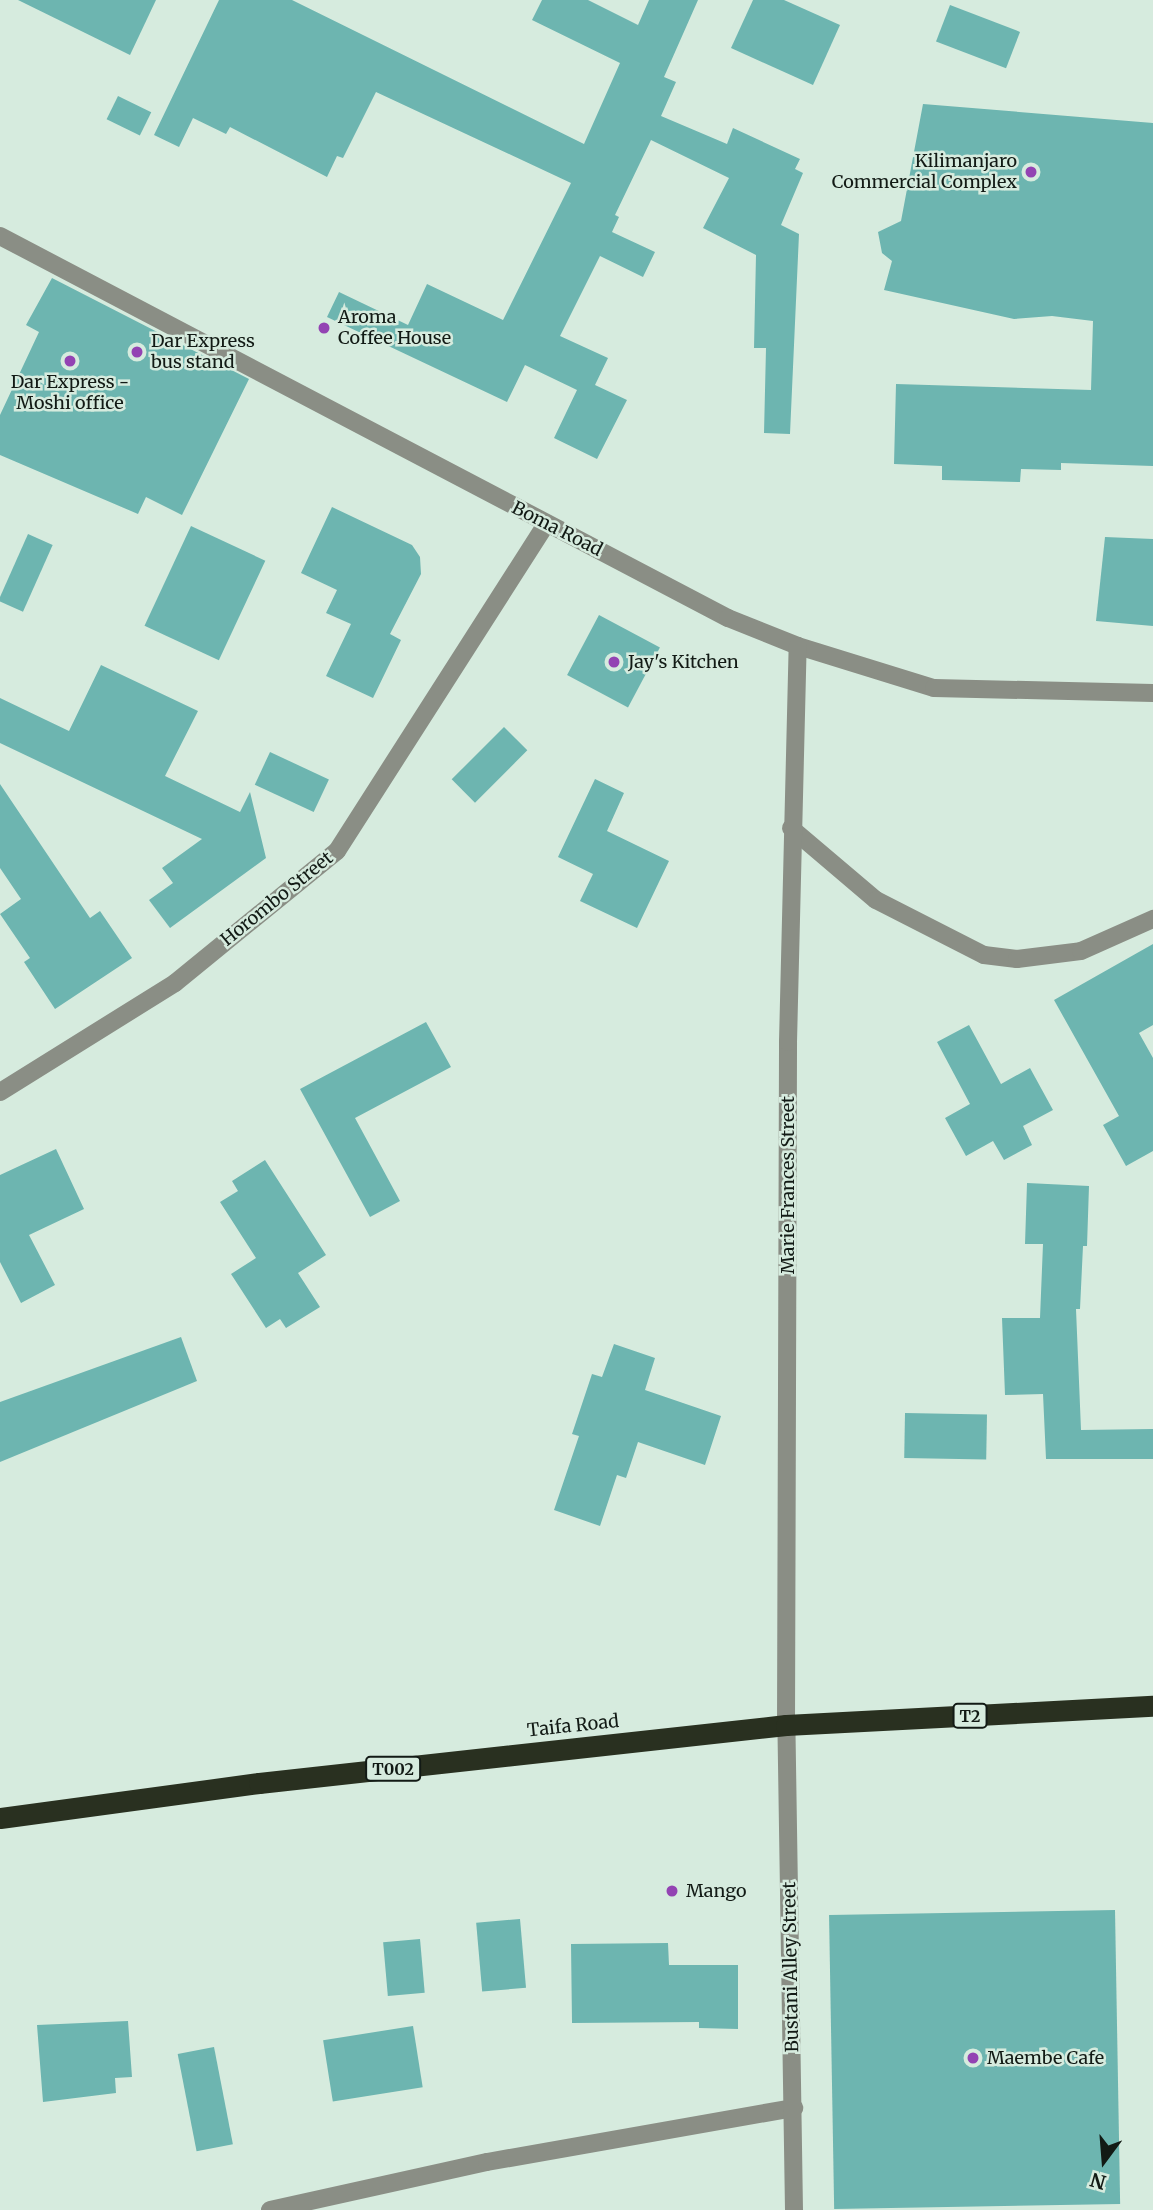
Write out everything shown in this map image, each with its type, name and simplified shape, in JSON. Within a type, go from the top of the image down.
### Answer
[{"type":"highway","name":"Taifa Road","points":[[0,1818],[260,1783],[786,1725],[1153,1706]]},
{"type":"street","name":"Boma Road","points":[[0,236],[728,618],[799,646],[934,688],[1153,693]]},
{"type":"street","name":"Horombo Street","points":[[0,1092],[175,983],[337,851],[546,524]]},
{"type":"street","name":"Marie Frances Street","points":[[786,1725],[792,828],[799,646]]},
{"type":"street","points":[[792,828],[876,900],[984,955],[1017,959],[1081,951],[1153,919]]},
{"type":"street","name":"Bustani Alley Street","points":[[786,1725],[794,2210]]},
{"type":"street","points":[[270,2210],[486,2162],[794,2108]]},
{"type":"building","points":[[18,0],[156,0],[130,55]]},
{"type":"building","points":[[219,0],[292,0],[584,144],[620,63],[532,20],[542,0],[588,0],[638,25],[649,0],[698,0],[664,77],[676,82],[661,116],[727,144],[733,128],[800,159],[795,169],[803,173],[781,225],[799,234],[790,434],[764,433],[766,348],[754,348],[756,255],[703,228],[729,178],[651,140],[615,215],[619,217],[612,232],[655,252],[643,277],[600,256],[560,336],[608,358],[595,385],[627,400],[597,459],[554,438],[577,390],[525,365],[507,402],[327,317],[339,292],[408,325],[427,284],[503,320],[571,183],[376,92],[343,158],[337,156],[327,177],[230,127],[226,134],[193,118],[179,147],[154,135]]},
{"type":"building","points":[[753,0],[784,0],[840,25],[813,85],[731,48]]},
{"type":"building","points":[[950,5],[1020,32],[1006,68],[936,41]]},
{"type":"building","points":[[118,96],[151,112],[140,136],[107,119]]},
{"type":"building","name":"Kilimanjaro Commercial Complex","points":[[923,104],[1153,123],[1153,466],[1061,463],[1061,470],[1021,469],[1020,482],[942,480],[942,466],[894,464],[896,384],[1091,390],[1093,321],[1052,316],[1014,319],[884,290],[892,261],[882,253],[878,232],[901,221]]},
{"type":"building","points":[[52,278],[249,379],[182,515],[146,497],[138,514],[0,455],[0,415],[39,332],[26,325]]},
{"type":"building","points":[[332,507],[412,545],[420,557],[421,574],[390,634],[401,640],[373,698],[326,676],[351,624],[326,613],[337,590],[301,573]]},
{"type":"building","points":[[191,526],[265,561],[219,660],[145,626]]},
{"type":"building","points":[[28,534],[53,545],[23,612],[0,601],[0,597]]},
{"type":"building","points":[[1105,537],[1153,539],[1153,626],[1096,621]]},
{"type":"building","name":"Jay's Kitchen","points":[[599,615],[660,647],[628,707],[567,675]]},
{"type":"building","points":[[101,665],[198,711],[165,776],[240,812],[250,792],[266,858],[170,928],[149,900],[173,883],[162,868],[202,839],[0,743],[0,698],[69,731]]},
{"type":"building","points":[[504,727],[527,750],[475,803],[452,779]]},
{"type":"building","points":[[270,752],[329,779],[314,812],[255,785]]},
{"type":"building","points":[[595,779],[624,793],[607,831],[669,861],[637,928],[580,901],[593,874],[558,857]]},
{"type":"building","points":[[0,784],[90,918],[100,911],[132,958],[55,1009],[24,962],[30,958],[0,914],[21,899],[0,868]]},
{"type":"building","points":[[1153,944],[1153,1025],[1139,1033],[1153,1058],[1153,1151],[1126,1166],[1103,1125],[1119,1116],[1054,1000]]},
{"type":"building","points":[[426,1022],[451,1067],[355,1118],[400,1201],[370,1217],[300,1089]]},
{"type":"building","points":[[969,1025],[1001,1084],[1030,1068],[1053,1110],[1023,1126],[1032,1145],[1004,1160],[993,1141],[966,1156],[945,1118],[970,1104],[937,1042]]},
{"type":"building","points":[[56,1149],[84,1209],[29,1235],[55,1285],[21,1303],[0,1262],[0,1175]]},
{"type":"building","points":[[265,1160],[326,1255],[298,1273],[320,1307],[286,1328],[280,1319],[266,1328],[231,1274],[256,1258],[220,1202],[238,1191],[232,1181]]},
{"type":"building","points":[[1027,1183],[1089,1186],[1087,1246],[1083,1246],[1080,1309],[1076,1309],[1081,1430],[1153,1429],[1153,1459],[1046,1459],[1043,1394],[1005,1395],[1002,1318],[1040,1318],[1043,1244],[1025,1244]]},
{"type":"building","points":[[181,1337],[197,1381],[0,1462],[0,1402]]},
{"type":"building","points":[[614,1344],[655,1358],[645,1390],[721,1416],[705,1465],[638,1442],[626,1478],[617,1475],[600,1526],[554,1510],[579,1436],[572,1434],[592,1374],[602,1377]]},
{"type":"building","points":[[905,1413],[987,1414],[986,1459],[904,1458]]},
{"type":"building","name":"Maembe Cafe","points":[[1115,1910],[1120,2204],[834,2209],[829,1915]]},
{"type":"building","points":[[520,1919],[526,1988],[482,1992],[476,1923]]},
{"type":"building","points":[[420,1939],[425,1993],[388,1996],[383,1942]]},
{"type":"building","points":[[668,1943],[669,1965],[738,1965],[738,2029],[699,2028],[699,2022],[572,2023],[571,1944]]},
{"type":"building","points":[[128,2021],[132,2077],[115,2078],[116,2093],[43,2102],[37,2025]]},
{"type":"building","points":[[413,2026],[423,2087],[333,2101],[323,2040]]},
{"type":"building","points":[[214,2047],[233,2144],[197,2151],[178,2054]]},
{"type":"place","name":"Kilimanjaro Commercial Complex","points":[[1031,172]]},
{"type":"place","name":"Aroma Coffee House","points":[[324,328]]},
{"type":"place","name":"Dar Express bus stand","points":[[137,352]]},
{"type":"place","name":"Dar Express - Moshi office","points":[[70,361]]},
{"type":"place","name":"Jay's Kitchen","points":[[614,662]]},
{"type":"place","name":"Mango","points":[[672,1891]]},
{"type":"place","name":"Maembe Cafe","points":[[973,2058]]}]
